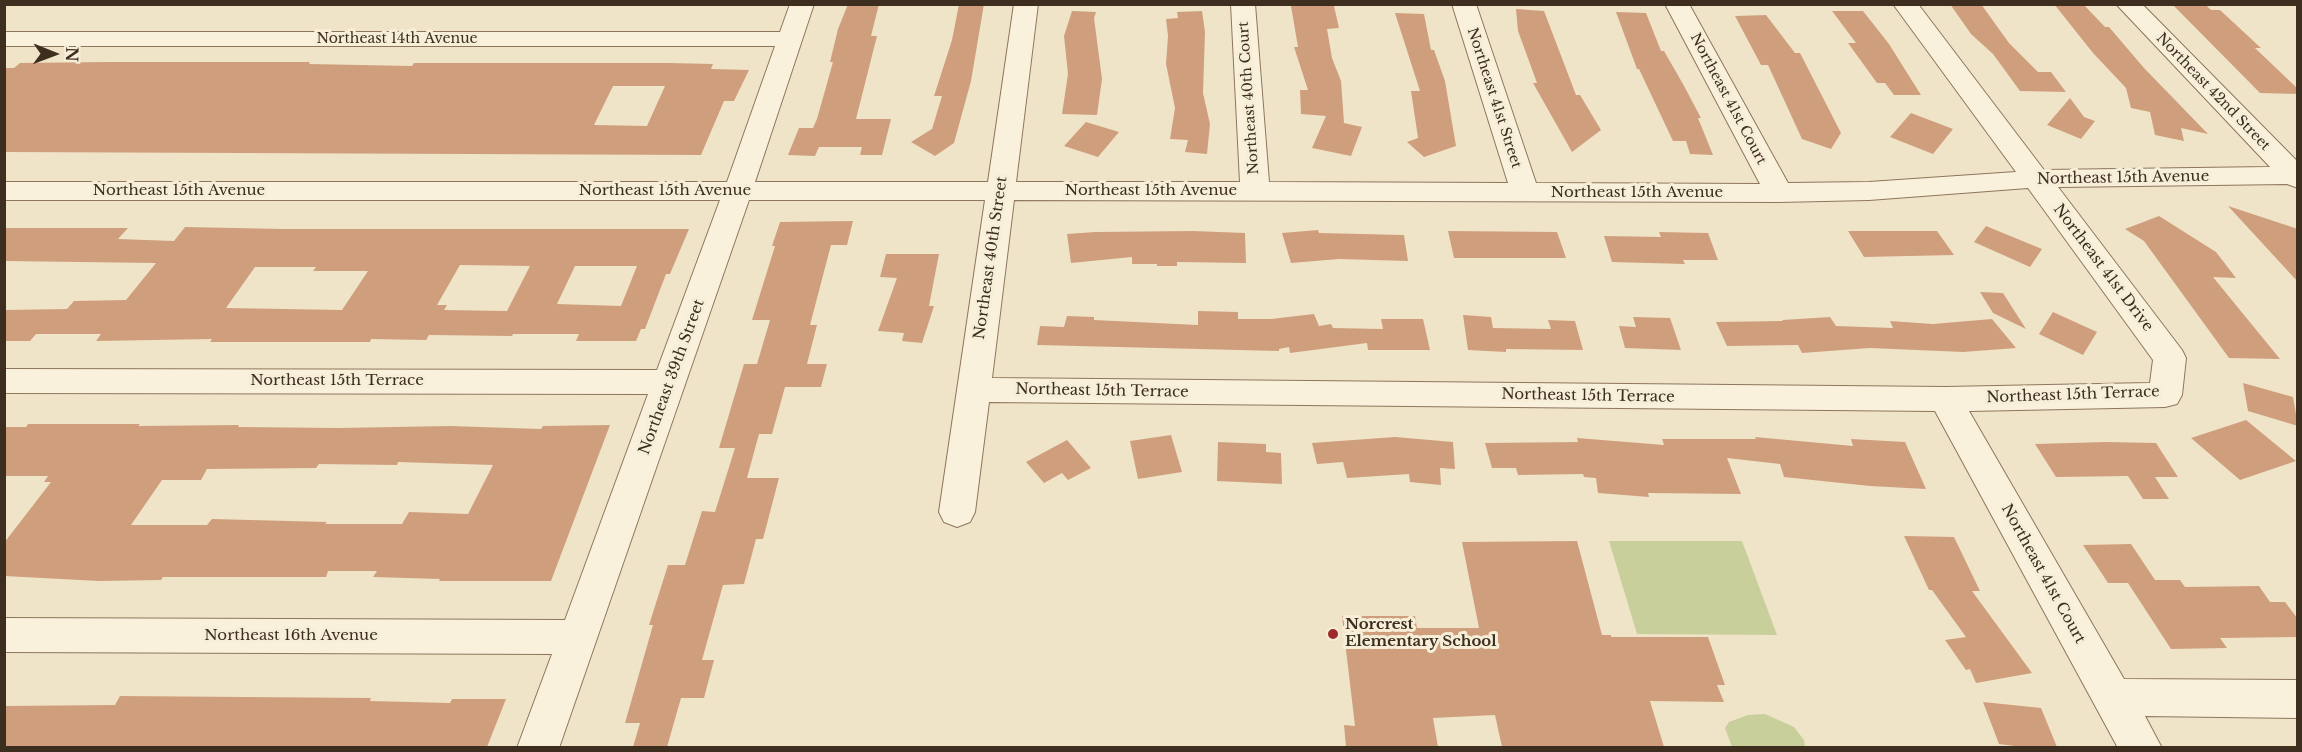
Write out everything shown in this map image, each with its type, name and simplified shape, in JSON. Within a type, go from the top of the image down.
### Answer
[{"type":"street","name":"Northeast 39th Street","points":[[538,747],[738,191],[802,4]]},
{"type":"street","name":"Northeast 40th Street","points":[[957,512],[1026,4]]},
{"type":"street","name":"Northeast 40th Court","points":[[1243,4],[1255,191]]},
{"type":"street","name":"Northeast 41st Street","points":[[1464,4],[1525,192]]},
{"type":"street","name":"Northeast 41st Court","points":[[1677,4],[1779,193]]},
{"type":"street","name":"Northeast 41st Drive","points":[[1905,4],[2170,358]]},
{"type":"street","name":"Northeast 42nd Street","points":[[2128,4],[2296,176]]},
{"type":"street","name":"Northeast 14th Avenue","points":[[4,39],[790,39]]},
{"type":"street","name":"Northeast 15th Avenue","points":[[4,191],[1779,193],[1869,191],[2036,179],[2296,176]]},
{"type":"street","name":"Northeast 15th Terrace","points":[[974,390],[1945,399],[2165,395],[2170,358]]},
{"type":"street","name":"Northeast 15th Terrace","points":[[4,381],[670,382]]},
{"type":"street","name":"Northeast 41st Court","points":[[1945,399],[2141,747]]},
{"type":"street","name":"Northeast 16th Avenue","points":[[4,635],[578,637]]},
{"type":"street","points":[[2112,697],[2298,699]]},
{"type":"green space","points":[[1609,541],[1742,541],[1777,635],[1637,634]]},
{"type":"green space","points":[[1765,714],[1794,727],[1804,740],[1805,747],[1732,747],[1725,728],[1729,722],[1748,715]]},
{"type":"building","points":[[848,4],[879,4],[871,36],[877,36],[856,119],[891,119],[882,155],[860,155],[862,147],[819,147],[815,156],[788,155],[799,128],[813,128],[817,119],[833,62],[830,62],[838,29]]},
{"type":"building","points":[[959,4],[984,4],[971,81],[954,143],[935,156],[911,142],[932,129],[942,96],[934,96],[952,40]]},
{"type":"building","points":[[1950,4],[1981,4],[2009,43],[2038,72],[2051,72],[2066,92],[2020,91],[1993,54],[1971,34]]},
{"type":"building","points":[[2054,4],[2083,4],[2105,27],[2109,27],[2144,68],[2208,134],[2181,128],[2184,141],[2155,135],[2150,112],[2131,108],[2126,88],[2093,53]]},
{"type":"building","points":[[2172,4],[2205,4],[2211,10],[2220,10],[2261,48],[2255,48],[2298,89],[2298,94],[2260,93]]},
{"type":"building","points":[[1291,6],[1334,6],[1339,28],[1327,29],[1332,58],[1341,81],[1344,123],[1362,127],[1351,156],[1312,148],[1326,116],[1301,114],[1300,90],[1308,90],[1294,47],[1298,47]]},
{"type":"building","points":[[1516,9],[1544,11],[1576,95],[1580,95],[1601,130],[1572,152],[1533,83],[1537,83],[1518,31]]},
{"type":"building","points":[[1072,11],[1096,12],[1094,18],[1102,79],[1097,115],[1062,114],[1068,74],[1064,36]]},
{"type":"building","points":[[1202,11],[1205,32],[1203,93],[1210,124],[1207,154],[1185,152],[1188,140],[1170,139],[1175,108],[1166,64],[1168,36],[1166,19],[1178,18],[1177,12]]},
{"type":"building","points":[[1832,11],[1863,11],[1889,44],[1921,95],[1894,95],[1885,83],[1877,83],[1848,43],[1856,43]]},
{"type":"building","points":[[1616,12],[1646,13],[1661,51],[1664,51],[1701,118],[1698,118],[1713,155],[1690,154],[1686,141],[1673,141],[1637,69]]},
{"type":"building","points":[[1395,13],[1424,14],[1431,50],[1434,50],[1445,81],[1456,146],[1424,157],[1407,142],[1418,138],[1411,91],[1420,91]]},
{"type":"building","points":[[1766,15],[1795,53],[1800,53],[1841,133],[1831,149],[1802,139],[1768,65],[1761,65],[1735,16]]},
{"type":"building","points":[[310,62],[309,64],[412,66],[414,63],[669,63],[713,64],[711,69],[749,70],[734,101],[724,101],[701,155],[4,152],[4,68],[14,68],[20,63]],"holes":[[[613,86],[665,86],[647,126],[594,125]]]},
{"type":"building","points":[[2070,98],[2084,117],[2095,121],[2081,139],[2047,125]]},
{"type":"building","points":[[1911,113],[1953,129],[1933,154],[1890,137]]},
{"type":"building","points":[[1086,122],[1119,132],[1098,157],[1064,146]]},
{"type":"building","points":[[2228,206],[2298,229],[2298,282]]},
{"type":"building","points":[[2159,216],[2216,252],[2236,278],[2213,277],[2280,359],[2229,358],[2144,241],[2125,229]]},
{"type":"building","points":[[853,221],[847,245],[831,245],[810,325],[817,325],[807,364],[827,364],[821,387],[785,387],[772,434],[759,434],[747,478],[779,478],[763,539],[756,539],[744,584],[723,585],[702,660],[714,660],[704,698],[681,698],[667,747],[633,747],[640,723],[625,723],[653,625],[649,625],[668,565],[685,565],[702,511],[715,512],[735,448],[719,448],[744,364],[757,364],[770,320],[752,320],[780,222]]},
{"type":"building","points":[[1986,226],[2042,249],[2030,267],[1974,242]]},
{"type":"building","points":[[185,227],[689,229],[670,274],[666,274],[645,329],[641,329],[636,341],[576,341],[579,334],[429,335],[426,340],[371,339],[370,342],[210,342],[212,339],[96,341],[101,334],[36,334],[30,341],[4,341],[4,310],[67,309],[74,301],[126,300],[156,263],[4,261],[4,228],[128,228],[118,239],[174,241]],"holes":[[[460,265],[530,266],[507,311],[444,310],[447,305],[437,305]],[[575,266],[637,266],[621,306],[557,304]],[[255,267],[316,267],[313,271],[368,271],[342,310],[226,308]]]},
{"type":"building","points":[[1318,230],[1319,233],[1404,235],[1408,261],[1339,259],[1291,263],[1282,233]]},
{"type":"building","points":[[1193,231],[1245,233],[1246,263],[1177,262],[1177,266],[1157,266],[1157,264],[1132,264],[1132,257],[1071,263],[1067,234]]},
{"type":"building","points":[[1448,231],[1557,232],[1566,258],[1454,258]]},
{"type":"building","points":[[1848,231],[1937,231],[1954,255],[1864,257]]},
{"type":"building","points":[[1659,232],[1708,233],[1718,260],[1683,260],[1685,264],[1612,262],[1604,236],[1661,237]]},
{"type":"building","points":[[886,254],[939,254],[929,306],[934,306],[922,343],[902,341],[904,333],[878,331],[897,278],[880,277]]},
{"type":"building","points":[[1980,292],[2003,293],[2026,329],[1993,313]]},
{"type":"building","points":[[1198,311],[1238,312],[1238,319],[1271,319],[1314,314],[1319,326],[1331,324],[1333,328],[1383,329],[1381,319],[1423,319],[1430,350],[1368,350],[1367,343],[1290,353],[1289,347],[1279,349],[1279,351],[1037,345],[1040,326],[1064,327],[1067,316],[1094,317],[1094,320],[1198,325]]},
{"type":"building","points":[[2053,312],[2097,332],[2083,355],[2039,334]]},
{"type":"building","points":[[1463,315],[1491,317],[1493,328],[1551,329],[1548,320],[1575,321],[1583,350],[1506,349],[1506,352],[1468,350]]},
{"type":"building","points":[[1633,317],[1670,318],[1681,350],[1625,348],[1619,326],[1636,327]]},
{"type":"building","points":[[1830,317],[1836,326],[1893,328],[1890,321],[1933,324],[1992,319],[2016,348],[1963,352],[1870,348],[1802,353],[1798,345],[1727,346],[1716,322],[1783,321]]},
{"type":"building","points":[[2243,383],[2293,397],[2298,426],[2248,411]]},
{"type":"building","points":[[2246,420],[2296,461],[2240,480],[2191,438]]},
{"type":"building","points":[[28,424],[140,424],[138,426],[239,425],[238,427],[339,428],[450,426],[541,429],[543,426],[610,425],[551,581],[439,581],[440,579],[373,577],[377,571],[328,571],[326,577],[163,577],[161,580],[99,581],[4,576],[4,543],[51,482],[44,482],[48,476],[4,476],[4,427],[26,427]],"holes":[[[398,462],[493,465],[468,514],[409,512],[402,524],[325,524],[327,522],[212,519],[207,525],[131,525],[162,480],[201,480],[207,469],[316,468],[319,464],[397,465]]]},
{"type":"building","points":[[1171,435],[1182,472],[1138,479],[1130,441]]},
{"type":"building","points":[[1395,437],[1453,442],[1455,469],[1440,468],[1441,485],[1410,482],[1409,474],[1347,478],[1343,462],[1317,464],[1312,443]]},
{"type":"building","points":[[1755,437],[1853,446],[1851,439],[1905,442],[1926,489],[1784,477],[1780,464],[1727,458],[1741,494],[1648,493],[1649,497],[1598,493],[1596,478],[1584,477],[1583,474],[1518,475],[1516,468],[1492,468],[1485,443],[1578,442],[1577,438],[1664,445],[1662,439],[1756,439]]},
{"type":"building","points":[[1067,440],[1091,468],[1068,480],[1062,473],[1044,483],[1026,462]]},
{"type":"building","points":[[1218,442],[1266,444],[1266,452],[1281,453],[1282,484],[1217,481]]},
{"type":"building","points":[[2156,443],[2178,477],[2155,477],[2169,499],[2143,499],[2128,476],[2056,477],[2035,444]]},
{"type":"building","points":[[1904,536],[1954,537],[1980,591],[1972,591],[2032,673],[1976,683],[1970,669],[1966,670],[1945,640],[1966,637],[1932,590],[1929,590]]},
{"type":"building","points":[[1577,541],[1602,635],[1611,635],[1611,637],[1708,637],[1725,685],[1717,685],[1724,702],[1650,701],[1664,747],[1502,747],[1495,715],[1433,718],[1438,747],[1346,747],[1344,725],[1355,726],[1342,616],[1415,616],[1417,628],[1479,628],[1462,542]]},
{"type":"building","points":[[2131,544],[2155,580],[2180,580],[2185,587],[2259,586],[2270,602],[2285,602],[2298,619],[2298,637],[2220,638],[2227,648],[2171,649],[2128,583],[2108,583],[2083,545]]},
{"type":"building","points":[[120,696],[371,698],[370,701],[450,703],[452,699],[506,699],[487,747],[4,747],[4,706],[115,705]]},
{"type":"building","points":[[1983,702],[2041,708],[2057,747],[2022,747],[1999,744]]},
{"type":"place","name":"Norcrest Elementary School","points":[[1333,634]]}]
